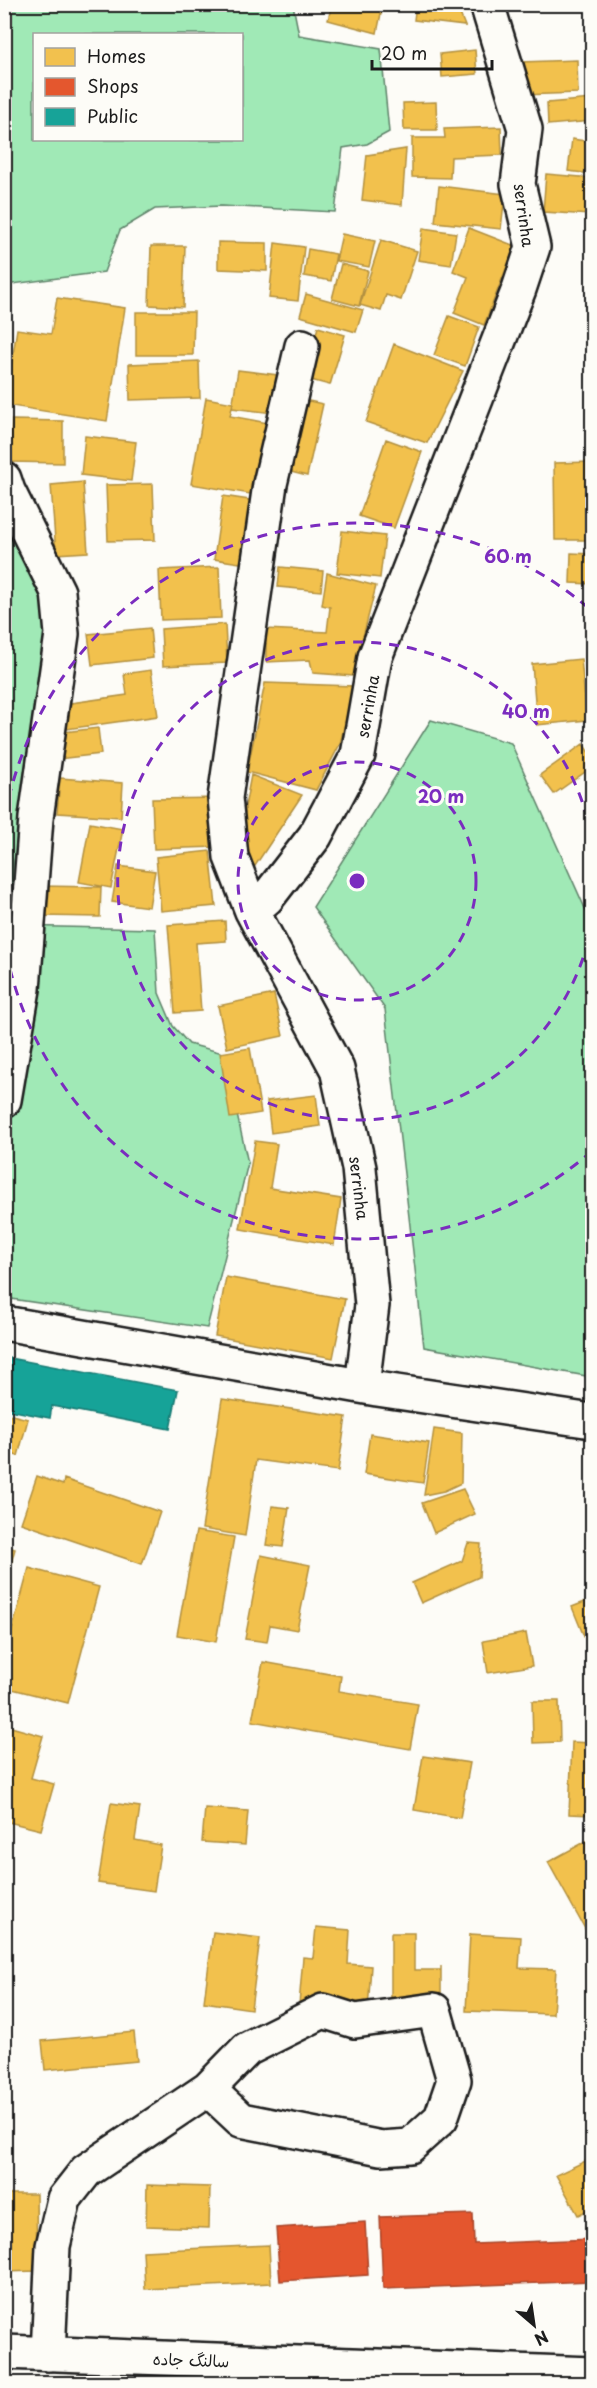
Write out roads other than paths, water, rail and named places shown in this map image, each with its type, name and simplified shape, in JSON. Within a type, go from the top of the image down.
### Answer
[{"type":"main road","name":"serrinha","points":[[362,1386],[372,1305],[359,1168],[337,1070],[252,911],[267,898],[315,836],[358,755],[375,657],[519,289],[533,247],[518,184],[525,129],[487,4]]},
{"type":"main road","points":[[252,911],[231,857],[225,798],[270,484],[302,346]]},
{"type":"main road","points":[[4,479],[58,592],[62,634],[36,818],[23,989],[4,1100]]},
{"type":"main road","points":[[4,1323],[362,1386],[592,1421]]},
{"type":"main road","points":[[48,2354],[54,2246],[64,2199],[86,2171],[208,2089],[247,2049],[323,2011],[355,2021],[434,2010],[454,2080],[441,2118],[410,2146],[381,2148],[241,2120],[208,2089]]},
{"type":"main road","name":"سالنگ جاده","points":[[4,2352],[592,2374]]}]
